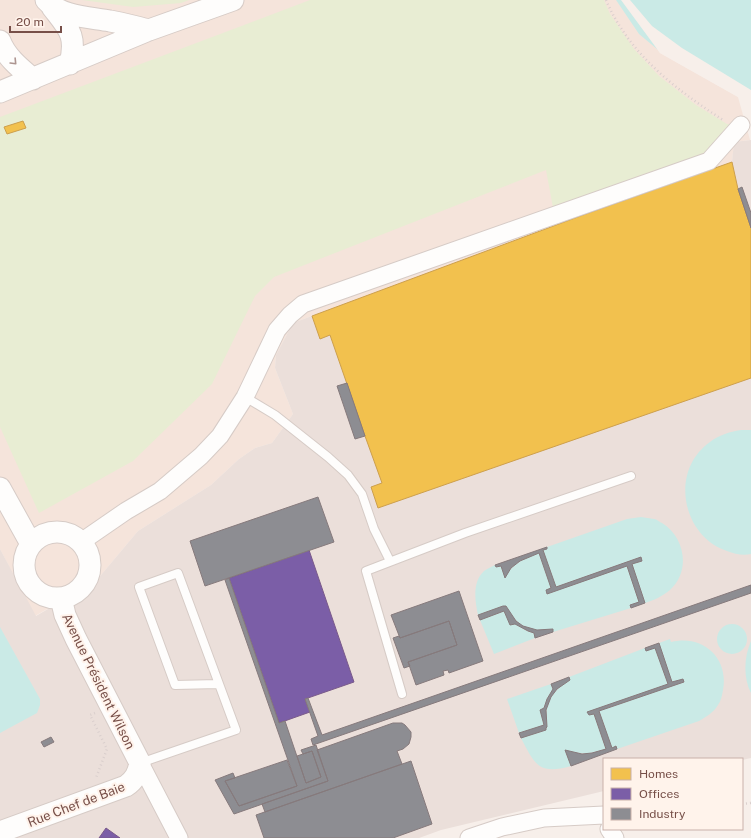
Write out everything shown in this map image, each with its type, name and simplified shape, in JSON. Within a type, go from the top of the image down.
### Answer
[{"type":"street","points":[[0,92],[149,30],[233,0]]},
{"type":"street","points":[[48,3],[71,15],[110,21],[149,30]]},
{"type":"street","points":[[48,3],[70,30],[73,42],[73,51],[70,64]]},
{"type":"street","points":[[0,40],[3,49],[12,61],[33,79]]},
{"type":"street","points":[[81,542],[160,491],[180,475],[220,436],[244,397],[277,330],[290,315],[303,304],[709,161],[746,125]]},
{"type":"street","points":[[0,488],[31,544]]},
{"type":"street","points":[[50,532],[62,532],[72,535],[81,542],[87,551],[90,561],[90,572],[86,582],[79,590],[71,595],[61,598],[49,598],[30,586],[25,576],[23,565],[31,544],[40,536],[50,532]]},
{"type":"street","name":"Avenue Président Wilson","points":[[61,598],[65,615],[140,763]]},
{"type":"street","points":[[140,763],[179,838]]},
{"type":"street","name":"Rue Chef de Baie","points":[[0,832],[126,786],[131,783],[138,773],[140,763]]},
{"type":"street","points":[[469,838],[502,827],[544,818],[603,820]]},
{"type":"lane","points":[[244,397],[275,415],[328,457],[348,475],[362,494],[374,529],[390,561]]},
{"type":"lane","points":[[402,694],[366,571],[465,533],[632,476]]},
{"type":"lane","points":[[140,763],[236,730],[178,572],[139,587],[175,685],[218,684]]},
{"type":"path","points":[[606,0],[612,13],[636,49],[661,76],[698,104],[728,123],[746,125]]},
{"type":"path","points":[[96,778],[106,749],[90,715],[111,706]]},
{"type":"shaded area","points":[[0,0],[621,0],[660,53],[738,97],[750,140],[734,142],[732,162],[583,215],[293,323],[276,355],[275,368],[293,414],[272,443],[255,448],[239,459],[211,485],[138,531],[96,581],[35,616],[0,549]]},
{"type":"shaded area","points":[[751,140],[751,758],[743,760],[743,758],[603,758],[603,791],[441,830],[419,838],[0,838],[0,549],[36,616],[96,581],[138,531],[211,485],[239,459],[255,448],[272,443],[293,414],[275,368],[276,355],[293,323],[583,215],[732,162],[734,142]]},
{"type":"green space","points":[[82,0],[189,0],[181,3],[133,7]]},
{"type":"green space","points":[[310,0],[604,0],[610,14],[634,49],[659,76],[696,105],[727,124],[739,125],[708,160],[554,213],[546,170],[274,277],[255,296],[212,384],[133,461],[39,513],[0,427],[0,117]]},
{"type":"water","points":[[616,0],[751,0],[751,96],[663,54],[639,34]]},
{"type":"water","points":[[741,430],[751,430],[751,554],[745,555],[727,551],[712,543],[700,532],[691,518],[686,502],[685,485],[689,469],[697,454],[717,437]]},
{"type":"water","points":[[641,517],[655,519],[662,523],[670,529],[680,545],[683,564],[681,573],[677,582],[670,590],[658,598],[645,603],[632,564],[642,561],[641,557],[556,587],[543,550],[547,549],[547,547],[627,519]]},
{"type":"water","points":[[539,553],[551,588],[546,590],[547,593],[627,566],[639,602],[630,605],[631,608],[553,632],[553,629],[529,629],[518,623],[503,606],[478,615],[475,592],[480,575],[495,565],[496,567],[501,566],[505,577],[515,565]]},
{"type":"water","points":[[504,611],[514,622],[529,632],[534,633],[535,638],[494,654],[480,620]]},
{"type":"water","points":[[732,624],[743,628],[747,639],[743,650],[732,654],[721,650],[717,639],[721,628]]},
{"type":"water","points":[[0,627],[40,699],[40,705],[37,713],[0,733]]},
{"type":"water","points":[[670,639],[671,642],[683,640],[703,645],[718,659],[724,678],[723,692],[719,703],[712,712],[699,721],[617,749],[616,746],[612,748],[599,711],[684,682],[683,679],[672,682],[659,643]]},
{"type":"water","points":[[751,641],[751,693],[748,687],[745,667]]},
{"type":"water","points":[[645,648],[646,651],[655,648],[668,684],[588,712],[589,715],[594,714],[606,749],[586,753],[577,753],[565,750],[571,766],[552,769],[539,766],[530,755],[521,738],[546,730],[548,705],[553,694],[570,680],[569,677]]},
{"type":"water","points":[[551,684],[553,689],[544,708],[540,710],[544,725],[519,733],[507,699]]},
{"type":"pier","points":[[621,0],[630,0],[652,26],[682,48],[751,90],[751,96],[738,97],[660,53]]},
{"type":"building: Homes","points":[[23,121],[26,128],[7,134],[4,127]]},
{"type":"building: Homes","points":[[732,162],[738,189],[751,228],[751,378],[378,508],[371,487],[382,483],[330,335],[320,339],[312,316],[583,215]]},
{"type":"building: Offices","points":[[309,550],[354,682],[305,699],[310,712],[279,723],[229,578]]},
{"type":"building: Offices","points":[[106,828],[120,838],[99,838]]},
{"type":"building: Industry","points":[[742,187],[751,213],[751,228],[738,189]]},
{"type":"building: Industry","points":[[347,383],[365,436],[355,439],[337,386]]},
{"type":"building: Industry","points":[[318,497],[334,542],[205,586],[190,541]]},
{"type":"building: Industry","points":[[547,547],[547,549],[543,550],[556,587],[641,557],[642,561],[632,564],[645,603],[631,608],[630,605],[639,602],[627,566],[547,594],[546,590],[551,588],[539,553],[520,561],[511,568],[505,578],[501,566],[496,567],[495,565]]},
{"type":"building: Industry","points":[[229,578],[279,723],[285,721],[306,783],[321,777],[312,751],[303,754],[301,750],[316,745],[328,781],[234,814],[215,780],[233,773],[235,778],[225,781],[239,806],[297,786],[225,580]]},
{"type":"building: Industry","points":[[751,585],[751,593],[313,745],[311,739],[318,736],[305,699],[308,698],[322,735]]},
{"type":"building: Industry","points":[[459,591],[483,661],[449,673],[448,670],[443,671],[444,675],[416,685],[408,662],[457,645],[449,621],[400,638],[391,615]]},
{"type":"building: Industry","points":[[506,606],[516,621],[523,626],[537,630],[553,629],[553,632],[535,638],[534,633],[515,624],[510,625],[504,611],[480,620],[478,615]]},
{"type":"building: Industry","points":[[449,621],[457,645],[408,662],[410,666],[404,668],[393,638],[399,636],[400,638]]},
{"type":"building: Industry","points":[[659,643],[672,682],[683,679],[684,682],[599,711],[612,748],[616,746],[617,749],[571,766],[565,750],[582,754],[606,749],[594,714],[589,715],[587,712],[668,684],[655,648],[646,651],[645,648]]},
{"type":"building: Industry","points":[[569,677],[570,680],[557,689],[551,697],[546,710],[546,730],[521,738],[519,733],[544,725],[540,710],[544,708],[553,689],[551,684]]},
{"type":"building: Industry","points":[[393,723],[402,723],[411,732],[409,744],[403,749],[397,751],[402,764],[265,812],[262,804],[328,781],[317,750]]},
{"type":"building: Industry","points":[[51,737],[54,742],[44,747],[41,742]]},
{"type":"building: Industry","points":[[312,751],[321,777],[306,783],[297,756]]},
{"type":"building: Industry","points":[[287,760],[297,786],[239,806],[225,781]]},
{"type":"building: Industry","points":[[411,761],[432,824],[393,838],[264,838],[256,815]]}]
